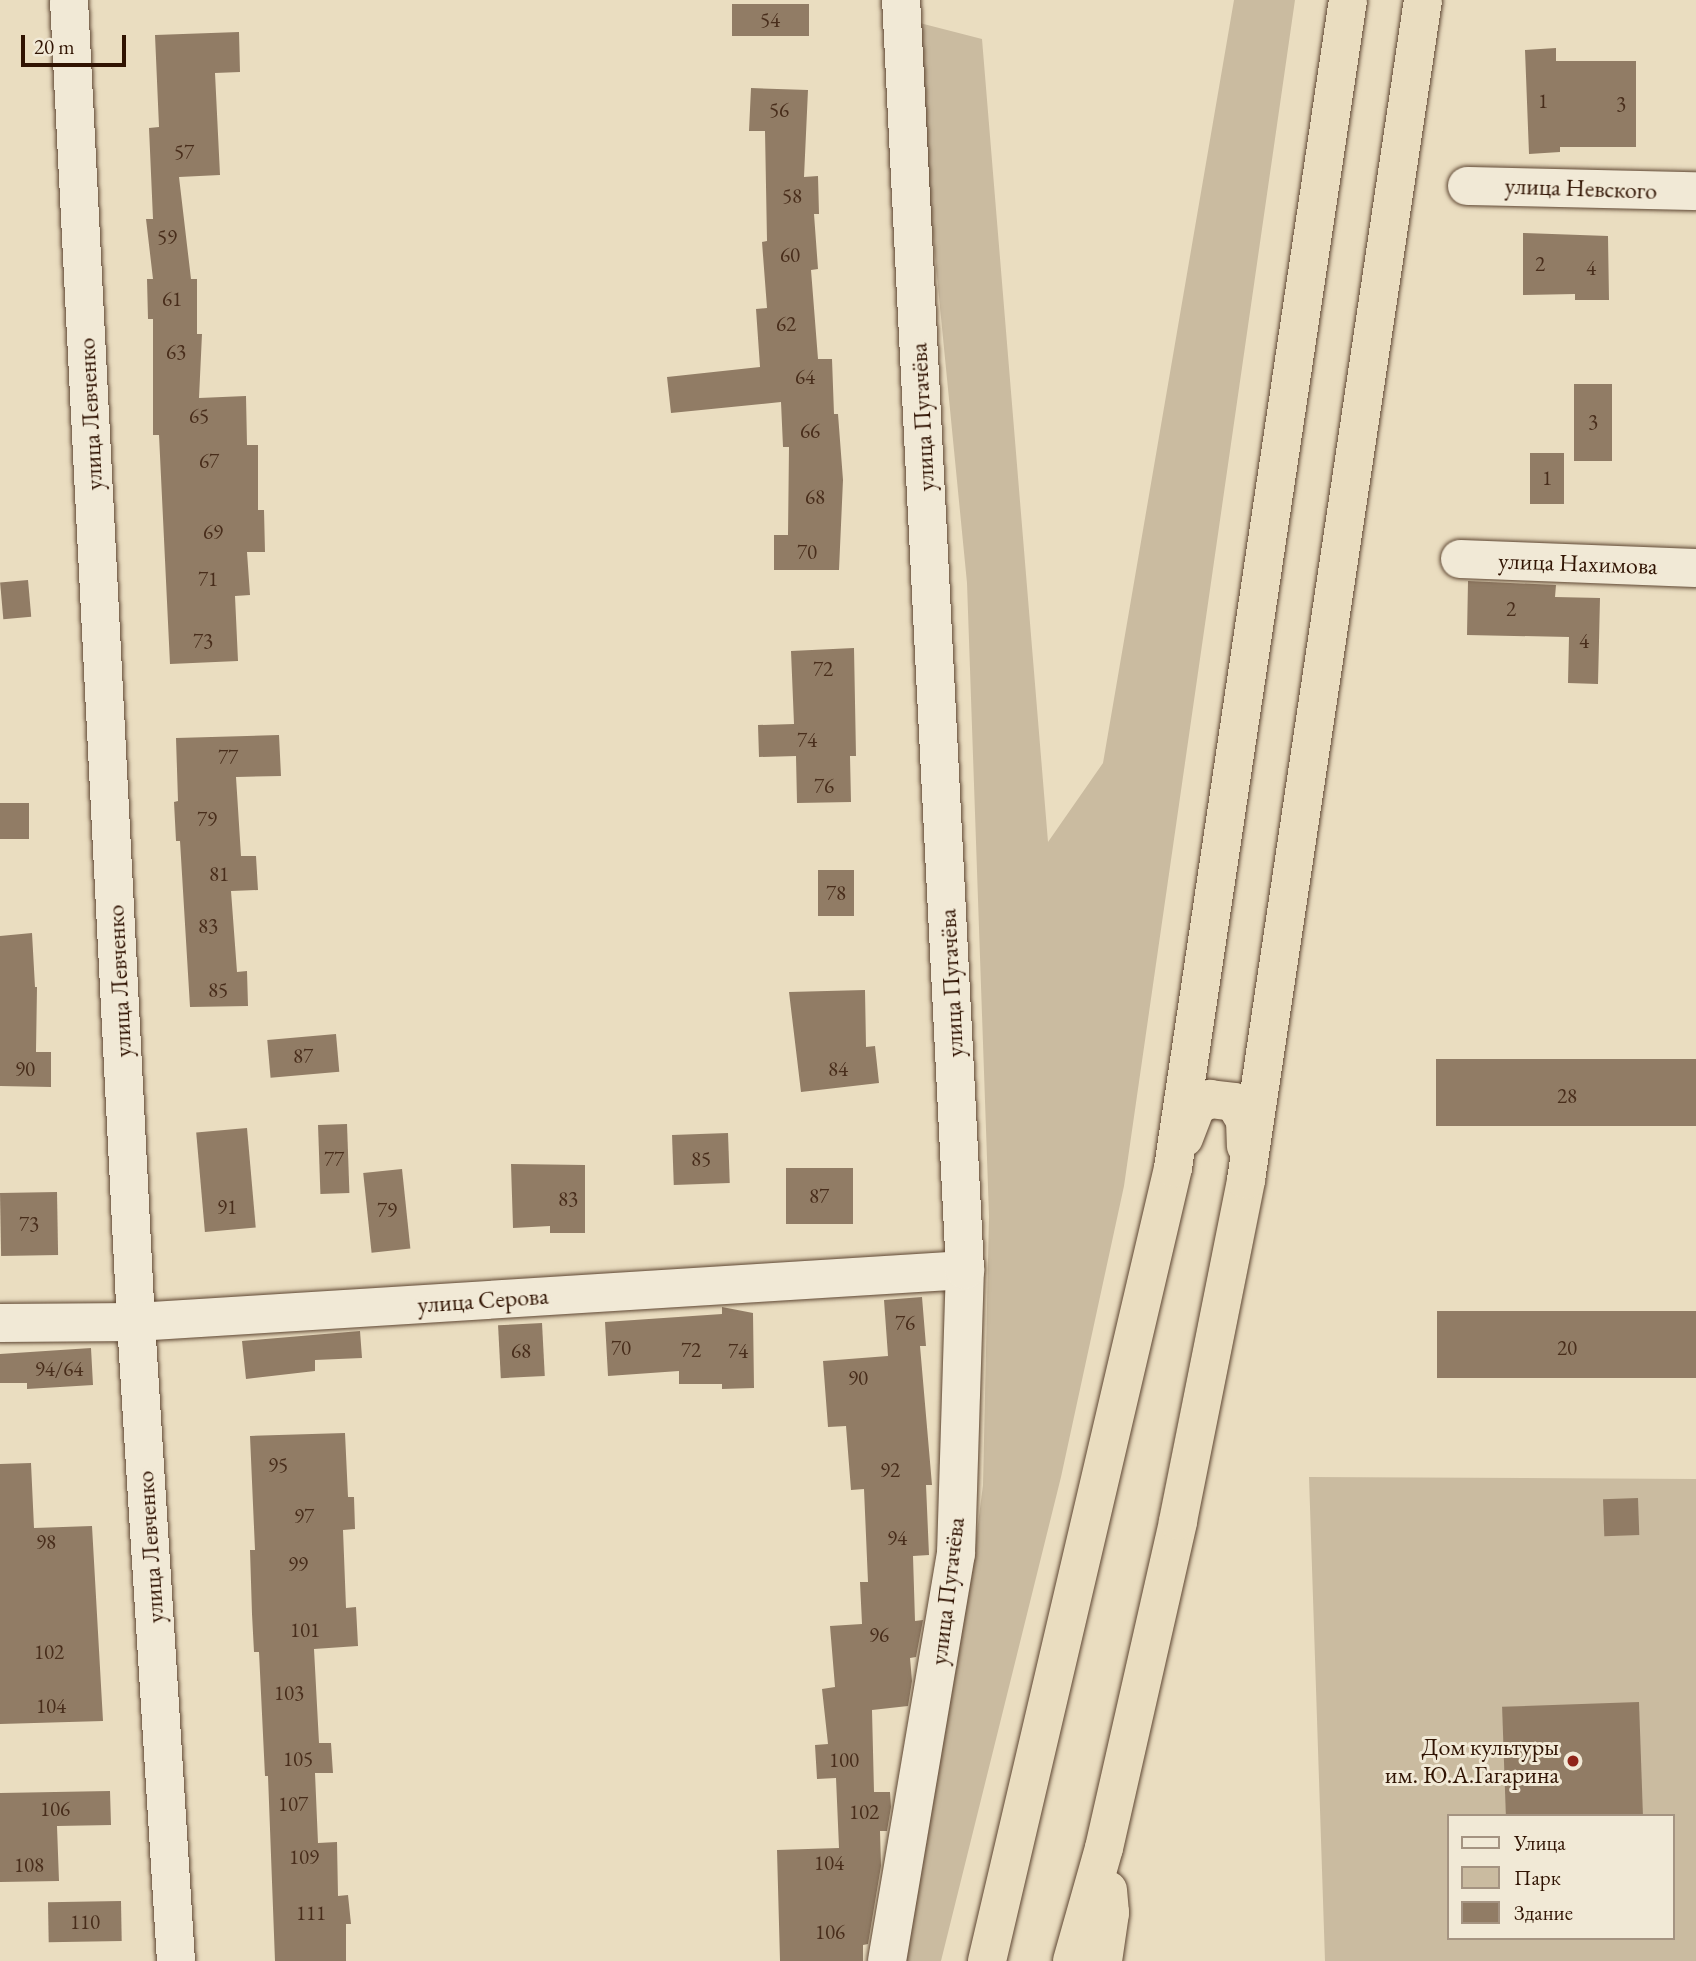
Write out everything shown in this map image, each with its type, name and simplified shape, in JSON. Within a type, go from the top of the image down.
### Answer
[{"type":"highway","points":[[987,1961],[1173,1168],[1348,0]]},
{"type":"highway","points":[[1072,1961],[1104,1848],[1178,1521],[1246,1180],[1423,0]]},
{"type":"highway","points":[[1173,1168],[1196,1106],[1210,1099],[1234,1102],[1245,1120],[1246,1180]]},
{"type":"highway","points":[[1103,1961],[1110,1913],[1104,1848]]},
{"type":"highway","points":[[970,1961],[1001,1906]]},
{"type":"street","name":"улица Левченко","points":[[69,0],[136,1322],[176,1961]]},
{"type":"street","name":"улица Пугачёва","points":[[887,1961],[956,1554],[965,1270],[901,0]]},
{"type":"street","name":"улица Невского","points":[[1467,186],[1696,191]]},
{"type":"street","name":"улица Нахимова","points":[[1460,559],[1696,568]]},
{"type":"street","name":"улица Серова","points":[[0,1323],[136,1322],[965,1270]]},
{"type":"green space","points":[[1234,0],[1295,0],[1124,1186],[1061,1477],[941,1961],[896,1961],[972,1572],[983,1485],[989,1216],[967,583],[912,21],[982,39],[1048,842],[1103,763]]},
{"type":"green space","points":[[1309,1477],[1696,1479],[1696,1961],[1325,1961]]},
{"type":"building","points":[[732,4],[809,4],[809,36],[732,36]]},
{"type":"building","points":[[239,32],[240,72],[215,73],[220,175],[179,177],[191,279],[197,279],[197,334],[202,334],[199,398],[246,396],[247,445],[258,445],[258,510],[264,510],[265,552],[247,552],[250,595],[235,596],[238,661],[170,664],[159,435],[153,435],[153,319],[148,319],[147,279],[153,279],[146,219],[153,219],[149,128],[159,127],[155,35]]},
{"type":"building","points":[[1556,48],[1556,61],[1636,61],[1636,147],[1560,147],[1560,152],[1529,154],[1525,50]]},
{"type":"building","points":[[751,88],[808,90],[804,177],[818,176],[819,214],[814,214],[818,269],[811,270],[818,359],[832,359],[834,414],[838,414],[843,480],[839,570],[774,570],[774,535],[788,535],[789,447],[783,447],[781,402],[671,413],[667,377],[760,367],[756,309],[767,308],[762,242],[767,241],[765,131],[749,131]]},
{"type":"building","points":[[1523,233],[1608,236],[1609,300],[1575,300],[1575,294],[1523,295]]},
{"type":"building","points":[[1574,384],[1612,384],[1612,461],[1574,461]]},
{"type":"building","points":[[1530,453],[1564,453],[1564,504],[1530,504]]},
{"type":"building","points":[[28,580],[31,617],[3,619],[0,582]]},
{"type":"building","points":[[1468,581],[1556,585],[1555,597],[1600,598],[1598,684],[1568,683],[1569,637],[1467,635]]},
{"type":"building","points":[[854,648],[856,756],[850,756],[851,802],[797,803],[796,756],[759,757],[758,725],[794,724],[791,651]]},
{"type":"building","points":[[279,735],[281,776],[236,777],[241,856],[256,856],[258,890],[231,891],[237,972],[247,971],[248,1006],[190,1007],[180,841],[176,841],[176,738]]},
{"type":"building","points":[[0,803],[29,803],[29,839],[0,839]]},
{"type":"building","points":[[818,870],[854,870],[854,916],[818,916]]},
{"type":"building","points":[[32,933],[37,987],[36,1052],[51,1052],[51,1087],[0,1086],[0,936]]},
{"type":"building","points":[[865,990],[866,1047],[875,1046],[879,1083],[801,1092],[789,992]]},
{"type":"building","points":[[336,1034],[339,1072],[271,1078],[267,1040]]},
{"type":"building","points":[[1436,1059],[1696,1059],[1696,1126],[1436,1126]]},
{"type":"building","points":[[347,1124],[349,1193],[320,1194],[318,1125]]},
{"type":"building","points":[[247,1128],[256,1228],[205,1232],[196,1132]]},
{"type":"building","points":[[728,1133],[730,1183],[674,1185],[672,1135]]},
{"type":"building","points":[[511,1164],[585,1165],[585,1233],[550,1233],[550,1226],[513,1228]]},
{"type":"building","points":[[786,1168],[853,1168],[853,1224],[786,1224]]},
{"type":"building","points":[[402,1169],[410,1249],[372,1253],[363,1173]]},
{"type":"building","points":[[57,1192],[58,1255],[1,1256],[0,1193]]},
{"type":"building","points":[[922,1297],[926,1346],[920,1346],[932,1485],[926,1485],[929,1555],[913,1556],[915,1621],[923,1620],[916,1657],[910,1658],[912,1681],[908,1706],[872,1710],[874,1792],[890,1792],[891,1807],[887,1831],[880,1831],[881,1866],[868,1944],[863,1945],[863,1961],[780,1961],[777,1850],[839,1848],[836,1778],[817,1779],[815,1745],[828,1744],[822,1689],[835,1687],[830,1626],[862,1624],[860,1582],[868,1582],[864,1489],[851,1490],[846,1426],[828,1427],[823,1361],[888,1356],[884,1300]]},
{"type":"building","points":[[722,1307],[753,1313],[754,1388],[722,1389],[722,1384],[679,1384],[679,1371],[608,1376],[605,1322],[722,1314]]},
{"type":"building","points":[[1437,1311],[1696,1311],[1696,1378],[1437,1378]]},
{"type":"building","points":[[542,1323],[545,1376],[501,1378],[498,1325]]},
{"type":"building","points":[[360,1331],[362,1358],[315,1360],[315,1371],[246,1379],[242,1341]]},
{"type":"building","points":[[91,1348],[93,1385],[27,1389],[27,1383],[0,1383],[0,1354]]},
{"type":"building","points":[[345,1433],[348,1497],[354,1497],[355,1529],[343,1530],[346,1608],[356,1607],[358,1646],[314,1649],[319,1743],[331,1743],[333,1773],[315,1773],[318,1843],[337,1842],[338,1896],[348,1895],[351,1924],[346,1924],[346,1961],[275,1961],[268,1776],[265,1776],[259,1652],[254,1652],[252,1614],[250,1550],[255,1550],[250,1436]]},
{"type":"building","points":[[31,1463],[34,1528],[92,1526],[103,1721],[0,1724],[0,1464]]},
{"type":"building","points":[[1638,1498],[1639,1535],[1604,1536],[1603,1499]]},
{"type":"building","name":"Дом культуры им. Ю.А.Гагарина","points":[[1639,1702],[1643,1814],[1506,1814],[1502,1707]]},
{"type":"building","points":[[110,1791],[111,1825],[57,1826],[59,1881],[0,1882],[0,1793]]},
{"type":"building","points":[[121,1901],[122,1941],[49,1942],[48,1902]]},
{"type":"place","name":"Дом культуры им. Ю.А.Гагарина","points":[[1573,1761]]}]
